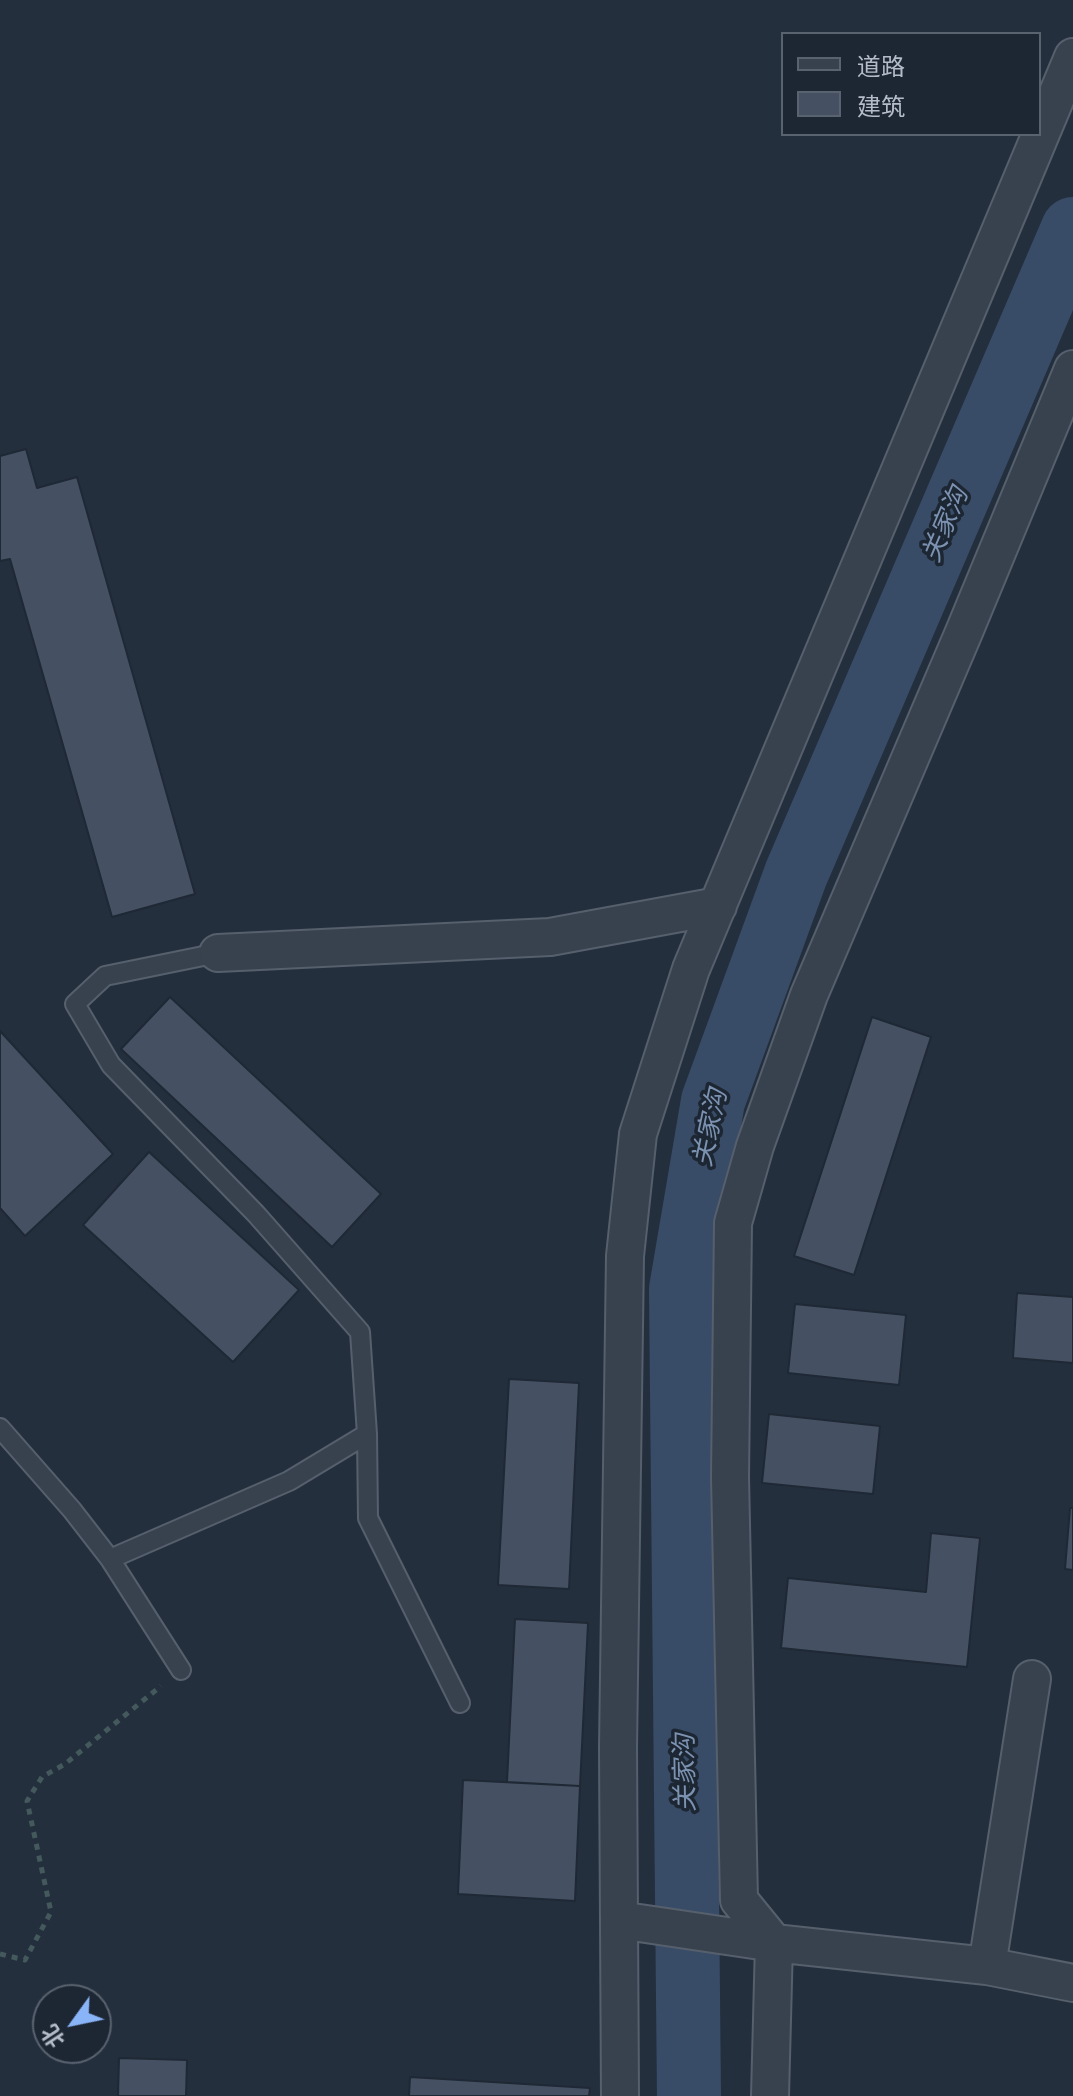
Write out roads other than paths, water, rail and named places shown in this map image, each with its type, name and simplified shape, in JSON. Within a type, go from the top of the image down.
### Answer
[{"type":"street","points":[[1041,134],[1073,57]]},
{"type":"street","points":[[620,2096],[618,1747],[625,1256],[638,1134],[691,969],[1040,136]]},
{"type":"street","points":[[770,2096],[774,1943],[739,1900],[730,1477],[733,1223],[755,1146],[809,995],[1073,369]]},
{"type":"street","points":[[218,953],[550,937],[718,906]]},
{"type":"street","points":[[987,1966],[1032,1679]]},
{"type":"street","points":[[619,1920],[774,1943],[987,1966],[1073,1983]]},
{"type":"lane","points":[[218,953],[105,976],[75,1004],[111,1065],[256,1214],[360,1332],[367,1434],[368,1518],[460,1703]]},
{"type":"lane","points":[[0,1428],[72,1510],[110,1559],[181,1670]]},
{"type":"lane","points":[[110,1559],[289,1481],[367,1434]]},
{"type":"waterway","name":"关家沟","points":[[689,2096],[681,1289],[713,1101],[796,874],[1073,229]]}]
